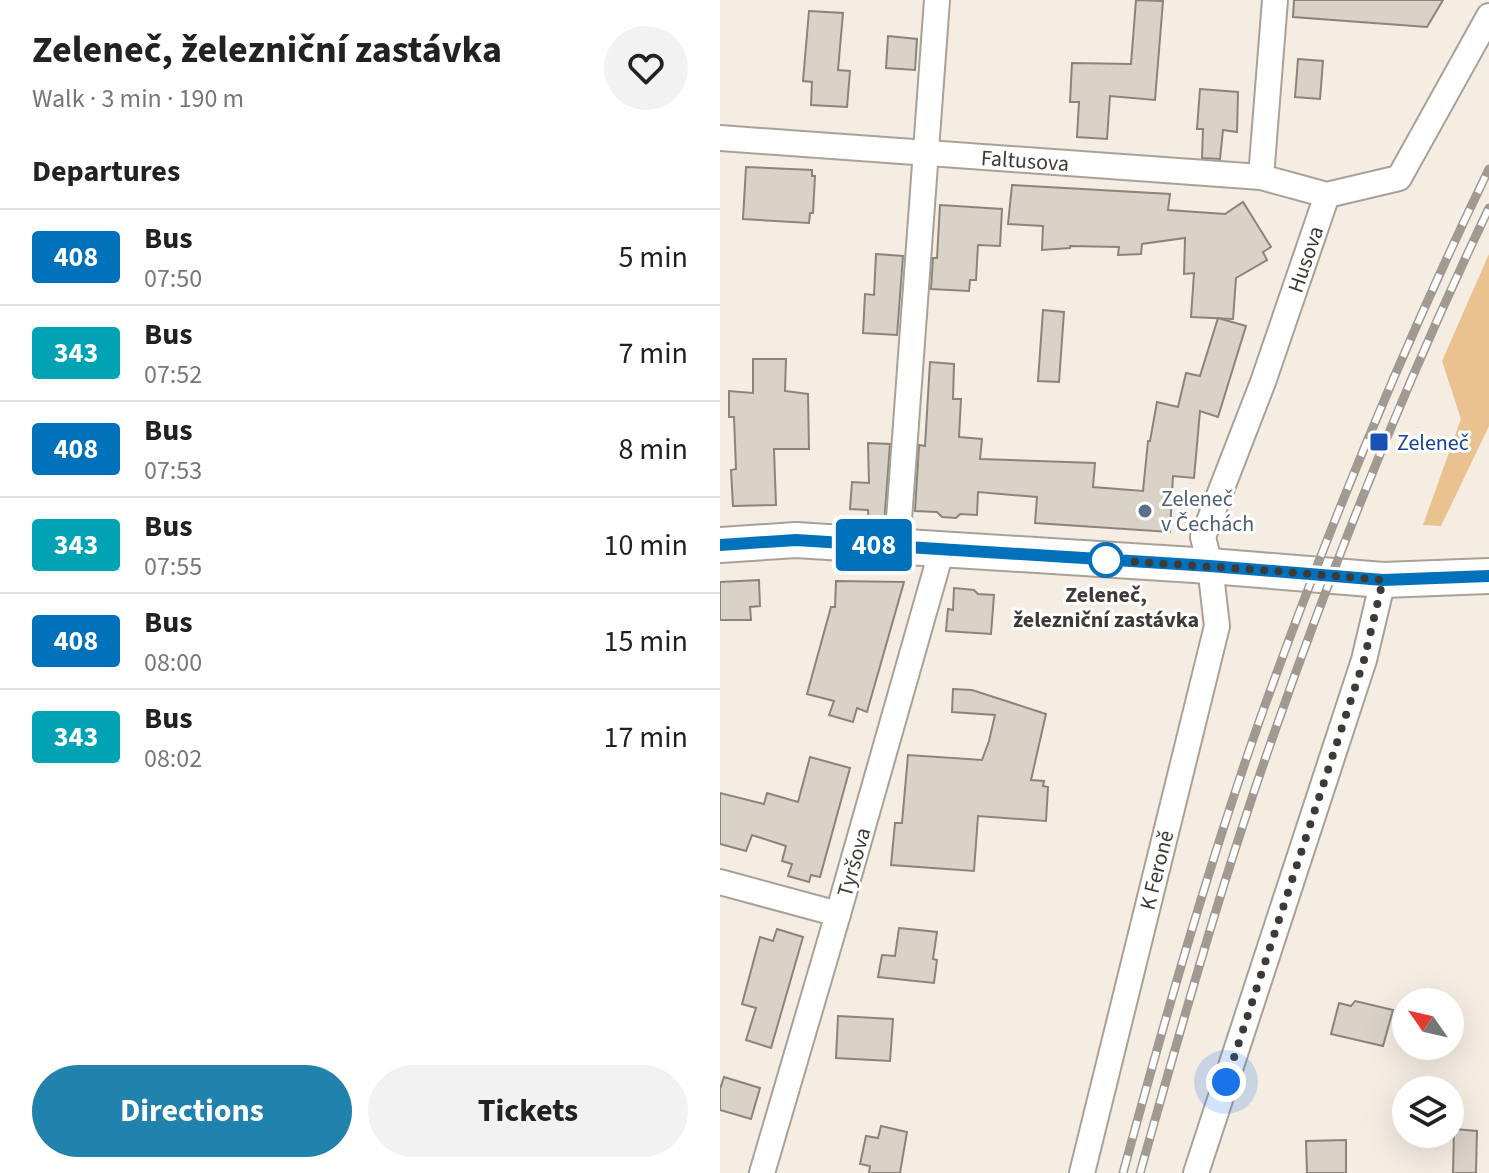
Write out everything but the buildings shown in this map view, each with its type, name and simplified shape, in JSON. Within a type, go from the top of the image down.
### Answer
[{"type":"street","points":[[897,547],[937,0]]},
{"type":"street","points":[[1261,177],[1275,0]]},
{"type":"street","points":[[1327,195],[1399,178],[1489,16]]},
{"type":"street","name":"Faltusova","points":[[720,138],[1261,177],[1327,195]]},
{"type":"street","name":"Husova","points":[[1210,566],[1203,537],[1263,382],[1327,195]]},
{"type":"street","points":[[720,545],[796,540],[1383,580],[1489,576]]},
{"type":"street","name":"Tyršova","points":[[762,1173],[942,549]]},
{"type":"street","name":"K Feroně","points":[[1082,1173],[1217,626],[1210,566]]},
{"type":"street","points":[[1196,1173],[1364,660],[1383,580]]},
{"type":"street","points":[[720,882],[838,914]]},
{"type":"shaded area","points":[[1489,254],[1489,426],[1441,526],[1423,525],[1461,419],[1442,361]]},
{"type":"railway","points":[[1123,1173],[1204,890],[1285,652],[1338,512],[1396,374],[1489,169]]},
{"type":"railway","points":[[1140,1173],[1221,894],[1300,662],[1402,401],[1489,208]]},
{"type":"bus line","name":"408","points":[[720,545],[796,540],[1383,580],[1489,576]]},
{"type":"place","name":"Zeleneč","points":[[1379,442]]},
{"type":"place","name":"Zeleneč v Čechách","points":[[1145,511]]},
{"type":"place","name":"Zeleneč, železniční zastávka","points":[[1106,560]]},
{"type":"route","points":[[1106,560],[1383,580],[1364,660],[1226,1082]]}]
